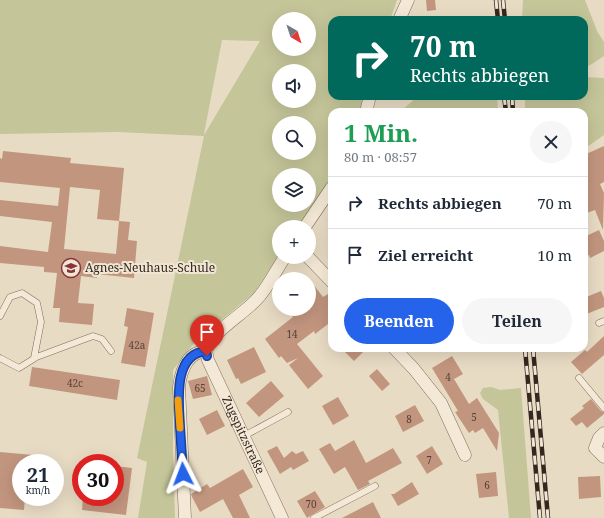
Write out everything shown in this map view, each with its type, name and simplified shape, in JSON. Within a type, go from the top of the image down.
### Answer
[{"type":"street","points":[[401,16],[408,0]]},
{"type":"street","points":[[310,220],[328,193]]},
{"type":"street","points":[[185,518],[179,387],[181,375],[191,356],[199,351],[206,351],[214,336],[258,298],[280,264]]},
{"type":"street","points":[[315,264],[328,278]]},
{"type":"street","name":"Zugspitzstraße","points":[[206,351],[208,360],[282,518]]},
{"type":"street","points":[[398,352],[414,369],[441,403],[465,455]]},
{"type":"street","points":[[604,433],[599,438],[595,448],[604,457]]},
{"type":"lane","points":[[0,316],[10,297],[22,293],[37,304],[41,322],[35,358]]},
{"type":"lane","points":[[0,358],[19,368],[35,358],[93,336],[102,339],[111,351]]},
{"type":"lane","points":[[579,378],[604,408]]},
{"type":"lane","points":[[244,436],[288,412]]},
{"type":"lane","points":[[314,518],[375,486]]},
{"type":"green space","points":[[0,0],[397,0],[391,16],[328,16],[328,100],[365,100],[362,108],[328,108],[328,183],[316,201],[316,168],[272,168],[272,212],[308,212],[303,220],[272,220],[273,264],[254,293],[195,342],[173,370],[175,518],[138,518],[147,462],[137,458],[204,136],[117,132],[0,134]],"holes":[[[222,40],[260,41],[204,135]]]},
{"type":"green space","points":[[523,0],[585,0],[597,31],[604,42],[604,56],[588,66],[588,16],[522,16]]},
{"type":"green space","points":[[588,77],[604,78],[604,135],[588,146],[588,108],[525,108],[525,100],[588,100]]},
{"type":"green space","points":[[414,100],[497,100],[498,108],[404,108]]},
{"type":"green space","points":[[491,387],[500,390],[521,388],[531,518],[509,518],[498,410],[483,399],[480,393],[483,388]]},
{"type":"building","points":[[426,0],[435,0],[436,10],[427,11]]},
{"type":"building","points":[[604,146],[604,182],[600,184],[604,193],[603,230],[595,210],[588,213],[588,153]]},
{"type":"building","points":[[3,151],[71,158],[70,163],[124,168],[119,221],[130,222],[128,240],[137,241],[134,278],[97,274],[97,278],[81,276],[78,303],[94,304],[92,325],[59,322],[60,308],[53,308],[57,273],[44,272],[44,267],[0,263],[0,246],[48,252],[52,222],[0,216],[0,200],[58,206],[60,188],[0,182],[0,158],[2,159]],"holes":[[[70,187],[100,190],[97,219],[119,221],[116,254],[64,249]]]},
{"type":"building","points":[[599,230],[604,241],[604,251],[590,258],[588,255],[588,235]]},
{"type":"building","points":[[316,288],[323,297],[328,294],[328,324],[315,334],[314,331],[297,344],[323,376],[308,389],[289,365],[298,358],[287,363],[281,356],[279,358],[265,339],[293,317],[292,316],[316,316]]},
{"type":"building","points":[[601,291],[604,298],[604,307],[588,313],[588,296]]},
{"type":"building","points":[[127,308],[154,313],[145,367],[121,363],[128,327],[124,326]]},
{"type":"building","points":[[604,336],[604,355],[582,374],[571,362],[583,352],[588,351]]},
{"type":"building","points":[[254,347],[266,372],[241,384],[238,378],[236,379],[227,360]]},
{"type":"building","points":[[345,352],[363,352],[354,361]]},
{"type":"building","points":[[452,356],[463,374],[454,379],[469,404],[477,398],[499,433],[497,451],[483,428],[475,433],[473,430],[469,433],[455,412],[458,411],[432,368]]},
{"type":"building","points":[[32,367],[120,380],[117,400],[29,386]]},
{"type":"building","points":[[377,369],[390,384],[382,391],[369,376]]},
{"type":"building","points":[[207,376],[212,395],[193,399],[188,381]]},
{"type":"building","points":[[271,381],[284,396],[259,417],[246,403]]},
{"type":"building","points":[[338,397],[349,416],[333,425],[322,406]]},
{"type":"building","points":[[591,399],[601,411],[604,412],[604,414],[587,428],[582,422],[576,426],[570,419],[584,408],[582,406]]},
{"type":"building","points":[[415,405],[424,421],[403,432],[395,416]]},
{"type":"building","points":[[217,410],[225,426],[207,435],[199,419]]},
{"type":"building","points":[[354,440],[366,463],[393,448],[402,463],[368,481],[370,484],[358,490],[345,467],[334,474],[319,449],[330,443],[335,451]]},
{"type":"building","points":[[277,446],[284,458],[292,451],[296,454],[303,451],[309,461],[293,470],[291,467],[280,474],[267,451]]},
{"type":"building","points":[[432,446],[443,464],[427,474],[416,456]]},
{"type":"building","points":[[0,452],[22,454],[12,454],[12,506],[24,506],[24,510],[0,508]]},
{"type":"building","points":[[124,467],[132,468],[126,515],[82,510],[82,506],[124,506]]},
{"type":"building","points":[[243,469],[253,487],[239,495],[250,518],[233,518],[223,499],[200,512],[191,494],[207,484],[210,488]]},
{"type":"building","points":[[496,472],[498,496],[479,498],[476,474]]},
{"type":"building","points":[[600,476],[601,497],[579,499],[578,477]]},
{"type":"building","points":[[412,482],[419,494],[398,506],[391,494],[394,494]]},
{"type":"building","points":[[315,491],[325,507],[307,518],[297,501]]},
{"type":"building","points":[[373,502],[381,518],[342,518]]},
{"type":"railway","points":[[496,0],[498,16]]},
{"type":"railway","points":[[503,0],[505,16]]},
{"type":"railway","points":[[504,100],[506,108]]},
{"type":"railway","points":[[512,100],[513,108]]},
{"type":"railway","points":[[525,352],[540,518]]},
{"type":"railway","points":[[533,352],[548,518]]},
{"type":"slow traffic","points":[[178,400],[180,428]]},
{"type":"place","name":"Agnes-Neuhaus-Schule","points":[[71,268]]},
{"type":"route","points":[[183,474],[178,401],[181,375],[191,356],[199,351],[206,351],[207,356]]}]
